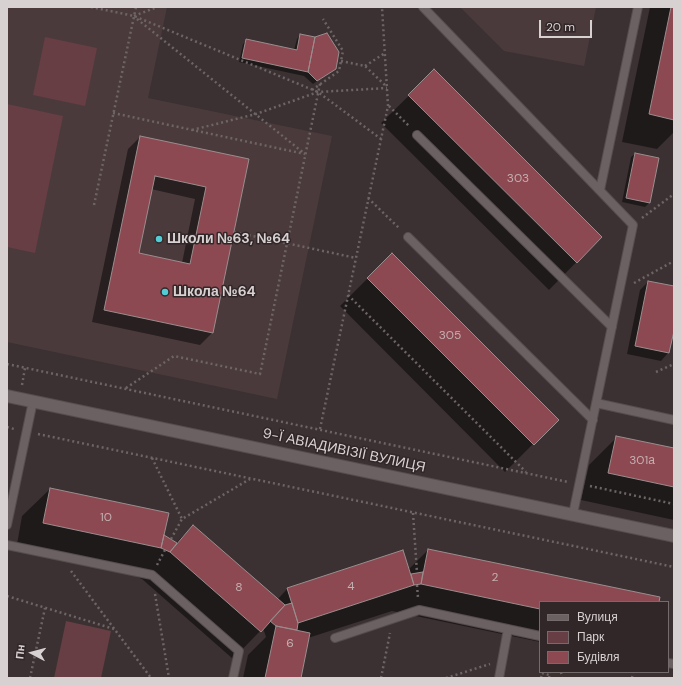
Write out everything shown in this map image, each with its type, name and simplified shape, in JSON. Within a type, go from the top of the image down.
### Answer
[{"type":"street","name":"9-Ї АВІАДИВІЗІЇ ВУЛИЦЯ","points":[[7,396],[674,536]]},
{"type":"lane","points":[[423,7],[633,225],[573,514]]},
{"type":"lane","points":[[600,190],[638,7]]},
{"type":"lane","points":[[417,135],[612,327]]},
{"type":"lane","points":[[408,237],[593,420]]},
{"type":"lane","points":[[7,525],[33,401]]},
{"type":"lane","points":[[596,403],[674,420]]},
{"type":"lane","points":[[7,545],[152,575],[238,651],[233,678]]},
{"type":"lane","points":[[335,638],[419,610],[539,636]]},
{"type":"lane","points":[[499,678],[508,629]]},
{"type":"path","points":[[91,7],[134,16],[318,92],[381,139]]},
{"type":"path","points":[[94,205],[136,7]]},
{"type":"path","points":[[134,16],[157,7]]},
{"type":"path","points":[[320,429],[388,106],[382,7]]},
{"type":"path","points":[[134,16],[305,154]]},
{"type":"path","points":[[312,90],[339,72],[343,51],[323,19]]},
{"type":"path","points":[[365,66],[385,53]]},
{"type":"path","points":[[341,61],[365,66],[387,88]]},
{"type":"path","points":[[125,389],[174,356],[260,374],[320,84]]},
{"type":"path","points":[[192,130],[256,114],[318,92],[387,88]]},
{"type":"path","points":[[388,106],[417,135]]},
{"type":"path","points":[[113,113],[305,154]]},
{"type":"path","points":[[633,225],[674,194]]},
{"type":"path","points":[[368,198],[408,237]]},
{"type":"path","points":[[234,232],[356,258]]},
{"type":"path","points":[[619,291],[674,261]]},
{"type":"path","points":[[348,295],[526,473]]},
{"type":"path","points":[[7,364],[674,504]]},
{"type":"path","points":[[656,372],[674,364]]},
{"type":"path","points":[[7,428],[674,568]]},
{"type":"path","points":[[152,458],[182,519]]},
{"type":"path","points":[[171,539],[182,519],[250,478]]},
{"type":"path","points":[[413,513],[417,573]]},
{"type":"path","points":[[60,556],[152,678]]},
{"type":"path","points":[[152,575],[169,678]]},
{"type":"path","points":[[7,596],[114,629]]},
{"type":"path","points":[[30,678],[45,608]]},
{"type":"path","points":[[381,678],[393,619]]},
{"type":"path","points":[[446,678],[502,660]]},
{"type":"path","points":[[541,678],[542,673],[549,675]]},
{"type":"shaded area","name":"Школи №63, №64","points":[[7,7],[167,7],[148,98],[332,136],[277,399],[7,342]]},
{"type":"shaded area","points":[[460,7],[596,7],[584,66],[504,51]]},
{"type":"green space","points":[[45,37],[97,48],[85,106],[33,95]]},
{"type":"green space","points":[[7,104],[63,116],[35,253],[7,247]]},
{"type":"green space","points":[[66,621],[111,631],[101,678],[54,678]]},
{"type":"building","points":[[671,7],[674,7],[674,120],[649,114]]},
{"type":"building","points":[[327,33],[339,52],[336,69],[317,81],[308,72],[315,37]]},
{"type":"building","points":[[300,34],[315,37],[308,72],[242,58],[246,39],[297,50]]},
{"type":"building","points":[[434,69],[602,237],[577,263],[408,95]]},
{"type":"building","points":[[140,136],[249,159],[213,333],[104,310]],"holes":[[[155,176],[206,187],[190,264],[139,253]]]},
{"type":"building","points":[[635,153],[659,158],[650,203],[626,198]]},
{"type":"building","points":[[392,253],[559,420],[534,445],[367,278]]},
{"type":"building","points":[[648,281],[674,286],[674,331],[669,353],[635,346]]},
{"type":"building","points":[[616,436],[674,448],[674,487],[608,473]]},
{"type":"building","points":[[50,488],[169,513],[161,548],[43,523]]},
{"type":"building","points":[[193,525],[285,605],[261,632],[170,552]]},
{"type":"building","points":[[164,535],[177,543],[170,552],[161,548]]},
{"type":"building","points":[[428,549],[660,597],[659,601],[539,601],[539,609],[421,584]]},
{"type":"building","points":[[403,550],[414,585],[298,623],[287,588]]},
{"type":"building","points":[[423,572],[421,584],[414,585],[411,574]]},
{"type":"building","points":[[292,603],[298,623],[297,630],[276,626],[270,621],[285,605]]},
{"type":"building","points":[[276,626],[310,633],[301,678],[265,678]]},
{"type":"place","name":"Школи №63, №64","points":[[159,239]]},
{"type":"place","name":"Школа №64","points":[[165,292]]}]
